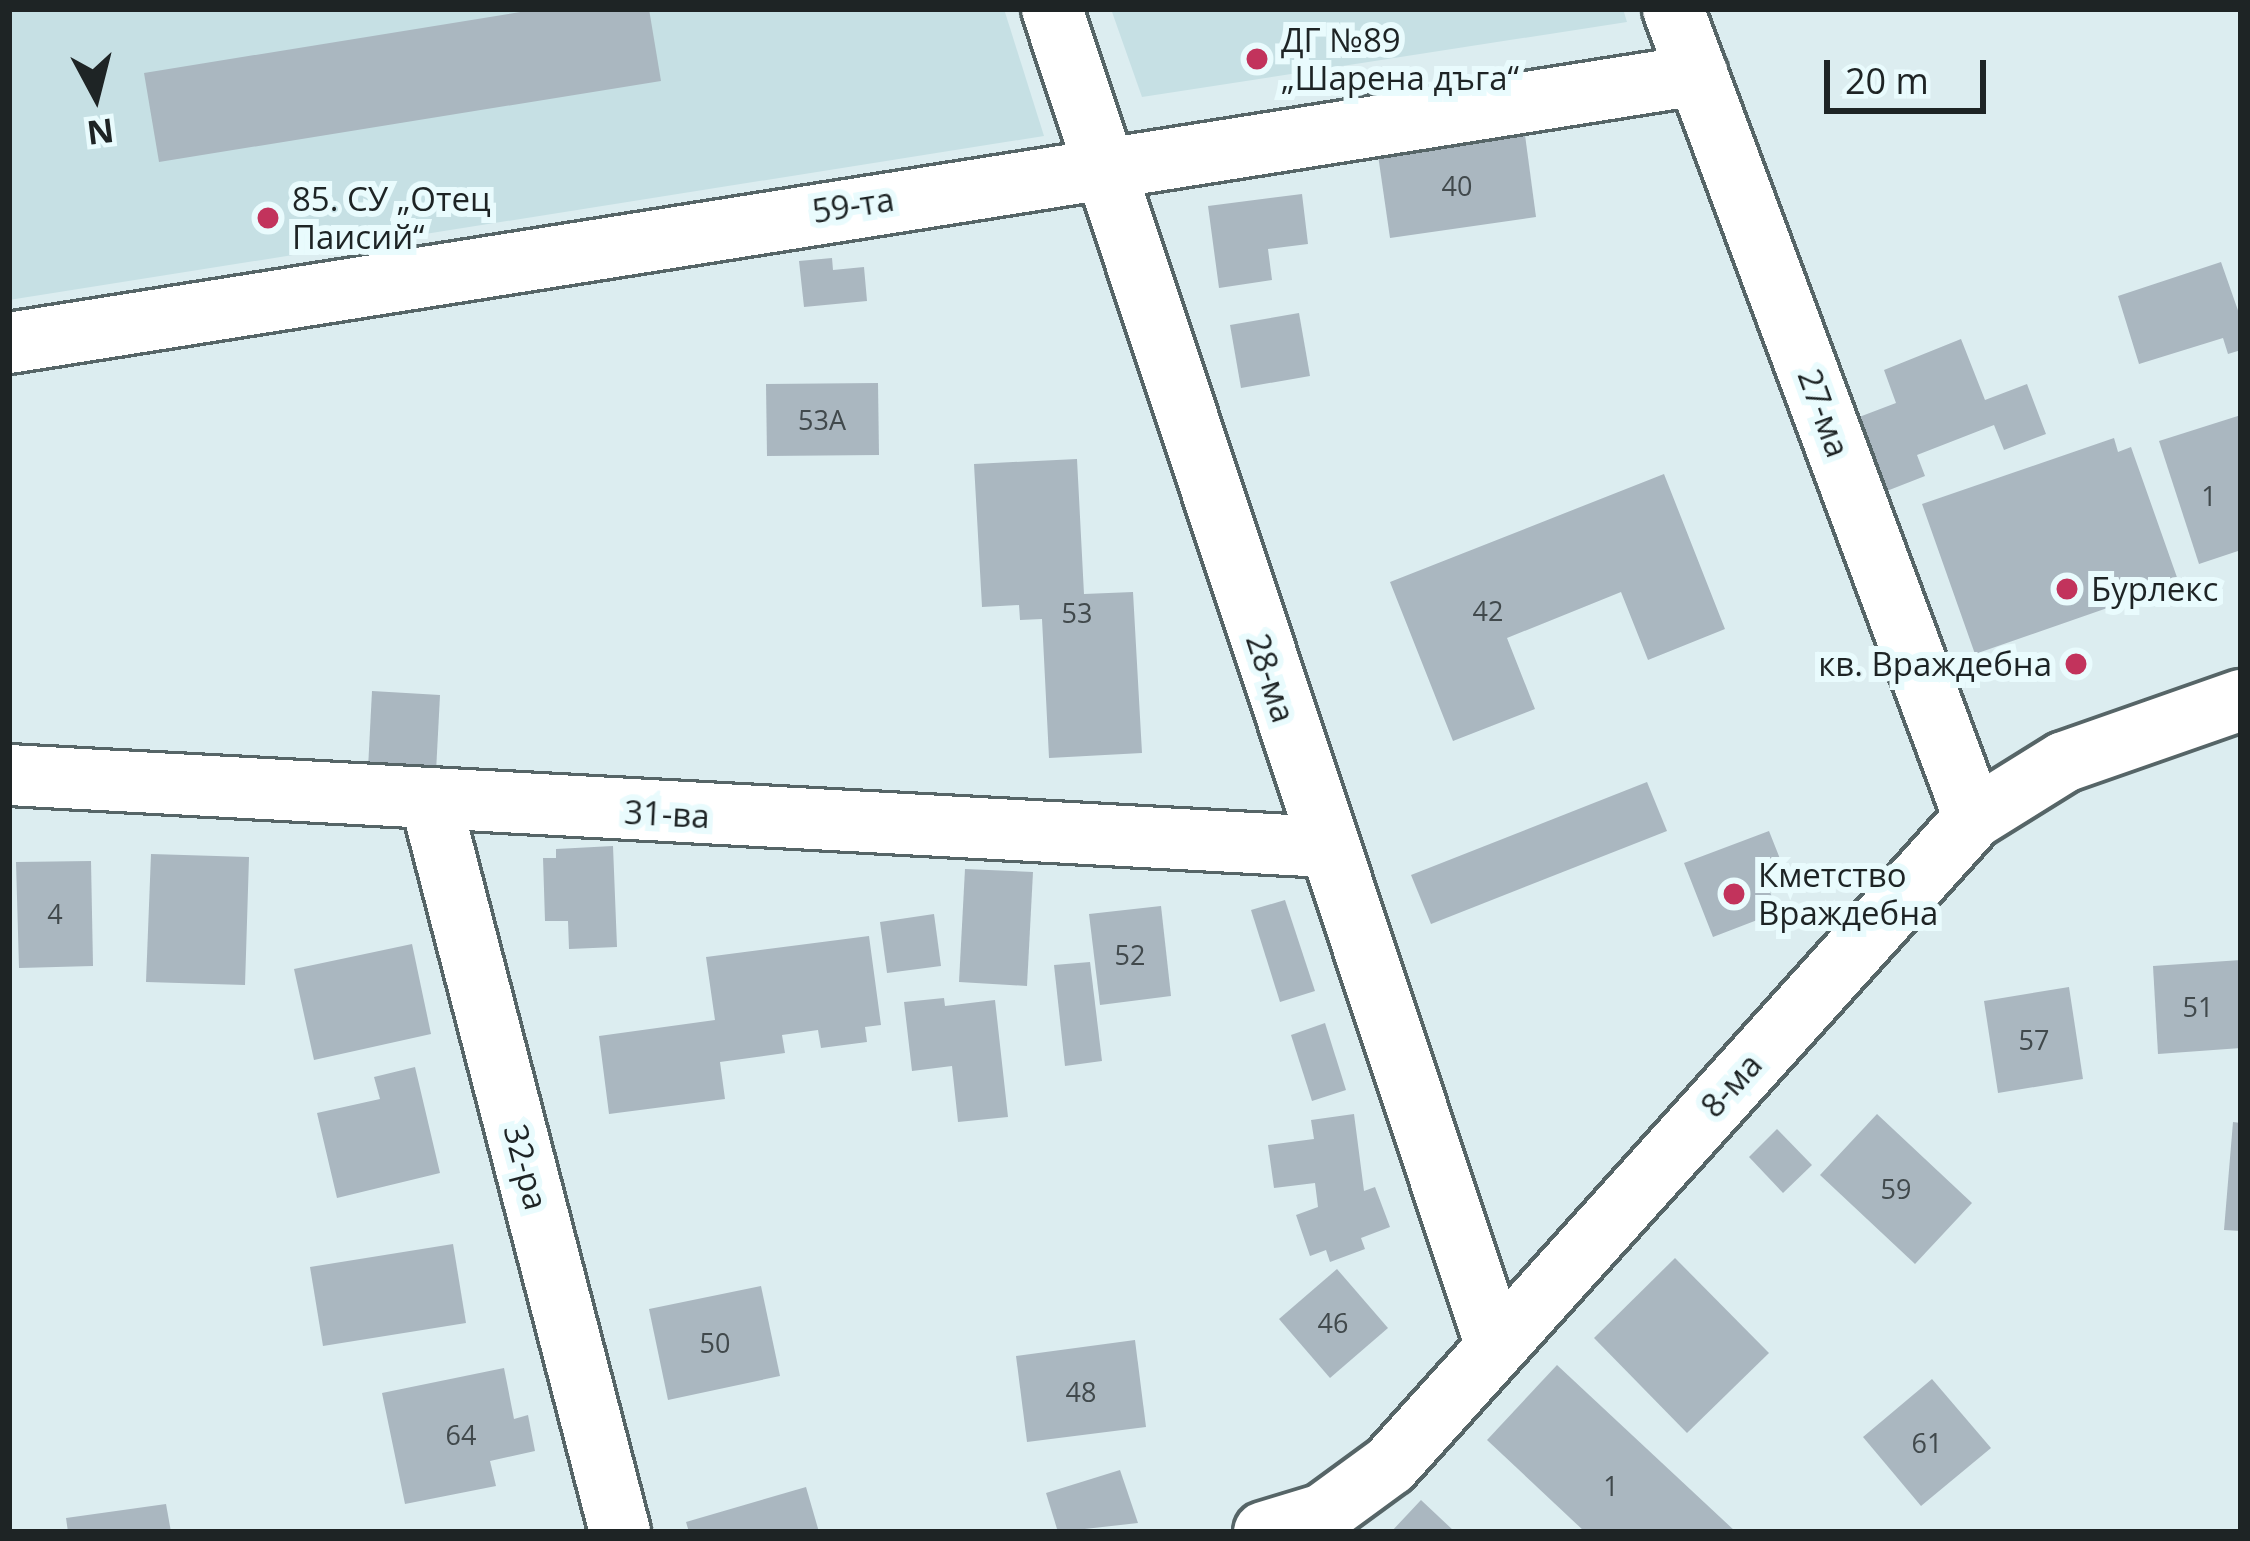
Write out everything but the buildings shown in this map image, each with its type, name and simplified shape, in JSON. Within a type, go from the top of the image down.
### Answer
[{"type":"street","name":"28-ма","points":[[1052,9],[1325,847],[1496,1344]]},
{"type":"street","name":"27-ма","points":[[1673,9],[1974,818]]},
{"type":"street","name":"59-та","points":[[9,343],[1106,164],[1698,75]]},
{"type":"street","name":"8-ма","points":[[1264,1532],[1324,1523],[1390,1465],[1974,818],[2064,762],[2241,700]]},
{"type":"street","name":"31-ва","points":[[9,775],[431,802],[1325,847]]},
{"type":"street","name":"32-ра","points":[[431,802],[620,1532]]},
{"type":"shaded area","name":"85. СУ „Отец Паисий“","points":[[9,9],[1004,9],[1044,136],[9,300]]},
{"type":"shaded area","name":"ДГ №89 „Шарена дъга“","points":[[1111,9],[1623,9],[1627,22],[1142,97]]},
{"type":"place","name":"ДГ №89 „Шарена дъга“","points":[[1257,59]]},
{"type":"place","name":"85. СУ „Отец Паисий“","points":[[268,218]]},
{"type":"place","name":"Бурлекс","points":[[2067,589]]},
{"type":"place","name":"кв. Враждебна","points":[[2076,664]]},
{"type":"place","name":"Кметство Враждебна","points":[[1734,894]]}]
